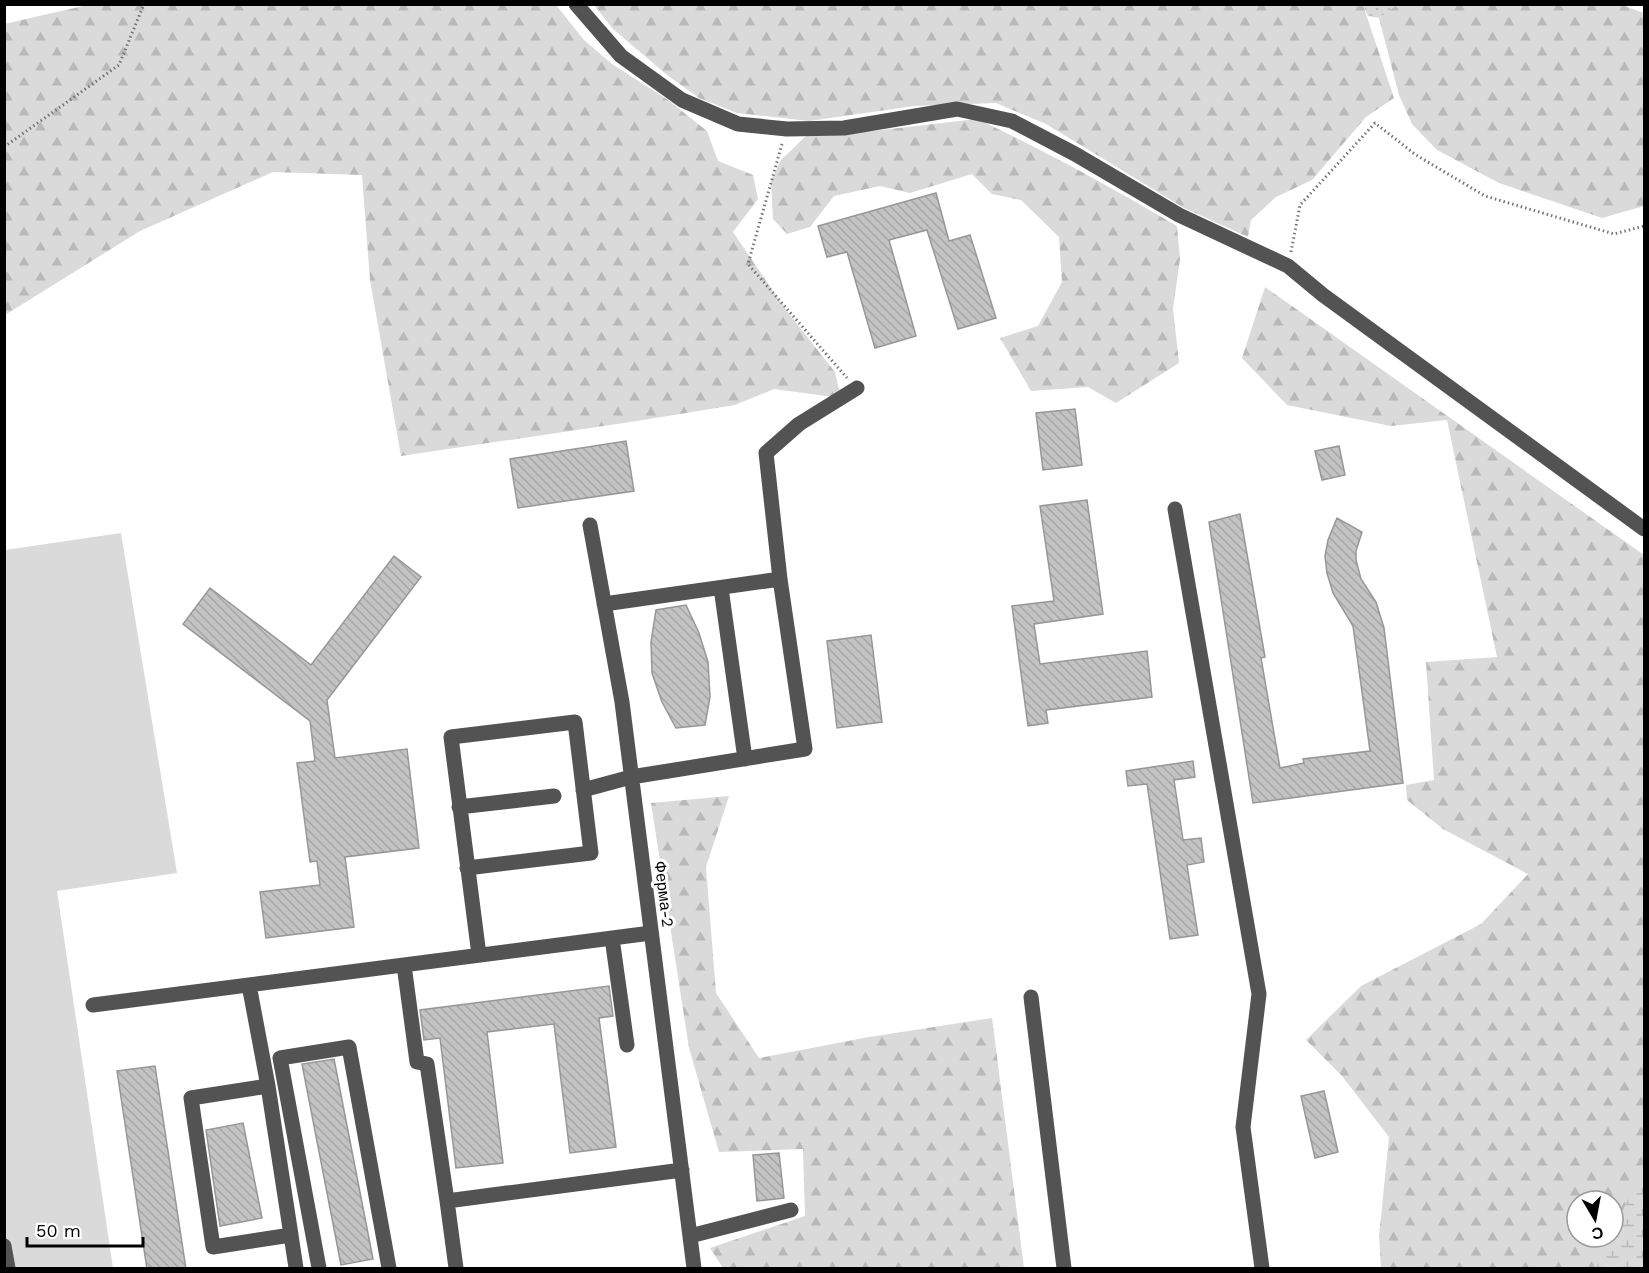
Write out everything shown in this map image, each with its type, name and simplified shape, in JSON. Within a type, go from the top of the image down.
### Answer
[{"type":"street","points":[[576,4],[621,56],[682,100],[738,124],[787,129],[844,128],[957,109],[1012,121],[1075,154],[1179,215],[1288,266],[1323,295],[1644,529]]},
{"type":"street","points":[[582,790],[631,777],[805,749],[780,579],[766,453],[799,424],[856,388]]},
{"type":"street","points":[[1175,509],[1259,993],[1243,1127],[1262,1269]]},
{"type":"street","name":"Ферма-2","points":[[590,525],[622,702],[694,1269]]},
{"type":"street","points":[[604,604],[780,579]]},
{"type":"street","points":[[721,588],[745,759]]},
{"type":"street","points":[[467,868],[591,853],[574,722],[451,737],[467,868],[480,955]]},
{"type":"street","points":[[459,807],[554,795]]},
{"type":"street","points":[[93,1005],[651,933]]},
{"type":"street","points":[[612,938],[627,1045]]},
{"type":"street","points":[[404,965],[417,1062],[427,1064],[456,1269]]},
{"type":"street","points":[[249,985],[268,1086],[296,1269]]},
{"type":"street","points":[[1031,997],[1064,1269]]},
{"type":"street","points":[[319,1269],[280,1058],[349,1047],[389,1269]]},
{"type":"street","points":[[268,1086],[192,1098],[213,1246],[291,1235]]},
{"type":"street","points":[[447,1201],[682,1170]]},
{"type":"street","points":[[690,1236],[791,1210]]},
{"type":"street","points":[[4,1246],[8,1269]]},
{"type":"path","points":[[4,147],[119,65],[144,4]]},
{"type":"path","points":[[1288,266],[1300,204],[1375,123],[1416,155],[1485,196],[1614,234],[1644,226]]},
{"type":"path","points":[[787,129],[748,264],[856,388]]},
{"type":"green space","points":[[92,4],[556,5],[584,40],[612,64],[668,100],[707,131],[718,161],[753,175],[758,199],[733,232],[786,310],[835,372],[841,398],[774,389],[735,405],[401,456],[370,280],[362,175],[273,172],[140,231],[5,315],[4,24]]},
{"type":"green space","points":[[1399,4],[1619,4],[1644,13],[1644,206],[1602,218],[1499,183],[1437,150],[1412,124],[1399,95],[1379,18]]},
{"type":"green space","points":[[594,5],[1363,5],[1394,98],[1366,117],[1312,180],[1276,197],[1251,220],[1248,237],[1184,208],[1046,124],[996,103],[914,106],[809,121],[737,113],[699,98],[667,75],[613,29]]},
{"type":"green space","points":[[1363,5],[1399,5],[1379,18],[1368,16]]},
{"type":"green space","points":[[977,119],[1079,170],[1177,226],[1180,259],[1173,309],[1179,363],[1116,403],[1088,387],[1031,391],[1000,338],[1038,326],[1062,282],[1059,237],[1021,200],[992,194],[972,174],[910,193],[880,186],[834,196],[810,227],[787,234],[773,219],[771,181],[781,160],[806,136]]},
{"type":"green space","points":[[1265,287],[1644,555],[1644,1268],[1381,1268],[1379,1236],[1389,1137],[1342,1076],[1306,1040],[1361,986],[1481,924],[1528,874],[1443,829],[1407,800],[1406,785],[1434,780],[1426,662],[1497,657],[1447,420],[1391,426],[1287,405],[1242,358]]},
{"type":"green space","points":[[121,533],[177,873],[57,891],[113,1268],[5,1268],[5,550]]},
{"type":"green space","points":[[729,796],[706,867],[716,993],[759,1058],[869,1037],[992,1018],[1024,1268],[723,1268],[710,1248],[805,1216],[803,1149],[719,1152],[689,1048],[651,803]]},
{"type":"green space","points":[[1644,1177],[1644,1268],[1596,1268],[1605,1249],[1625,1249],[1625,1206],[1630,1195]]},
{"type":"building","points":[[936,193],[949,241],[970,235],[996,318],[958,329],[927,230],[889,240],[916,336],[875,348],[847,252],[827,257],[818,226]]},
{"type":"building","points":[[1075,409],[1082,465],[1043,470],[1036,413]]},
{"type":"building","points":[[626,441],[634,491],[518,508],[510,459]]},
{"type":"building","points":[[1339,446],[1345,475],[1322,480],[1315,451]]},
{"type":"building","points":[[1087,500],[1103,614],[1034,624],[1040,664],[1147,651],[1152,697],[1046,710],[1048,723],[1028,726],[1012,606],[1054,601],[1040,506]]},
{"type":"building","points":[[1240,514],[1265,657],[1261,658],[1280,768],[1304,763],[1303,759],[1370,751],[1353,626],[1333,593],[1327,573],[1325,556],[1328,540],[1337,518],[1362,532],[1356,551],[1356,560],[1361,579],[1376,602],[1384,628],[1403,783],[1253,803],[1209,522]]},
{"type":"building","points":[[394,556],[421,577],[327,700],[335,758],[407,749],[419,848],[345,857],[354,927],[266,938],[260,892],[320,885],[317,861],[310,862],[297,763],[315,761],[310,721],[183,624],[210,588],[311,665]]},
{"type":"building","points":[[686,605],[699,633],[708,662],[710,697],[705,725],[676,728],[662,702],[652,673],[651,642],[656,610]]},
{"type":"building","points":[[871,635],[882,722],[837,728],[827,641]]},
{"type":"building","points":[[1193,761],[1195,777],[1174,780],[1183,840],[1201,838],[1204,862],[1187,865],[1198,935],[1170,939],[1147,784],[1128,786],[1126,771]]},
{"type":"building","points":[[609,986],[613,1016],[599,1018],[616,1147],[570,1153],[554,1024],[487,1032],[503,1163],[456,1168],[440,1038],[424,1040],[420,1010]]},
{"type":"building","points":[[334,1059],[373,1259],[341,1265],[302,1064]]},
{"type":"building","points":[[155,1066],[186,1269],[147,1269],[117,1071]]},
{"type":"building","points":[[1324,1091],[1338,1152],[1315,1158],[1301,1096]]},
{"type":"building","points":[[243,1123],[262,1218],[220,1226],[206,1130]]},
{"type":"building","points":[[779,1153],[784,1198],[757,1201],[753,1155]]}]
